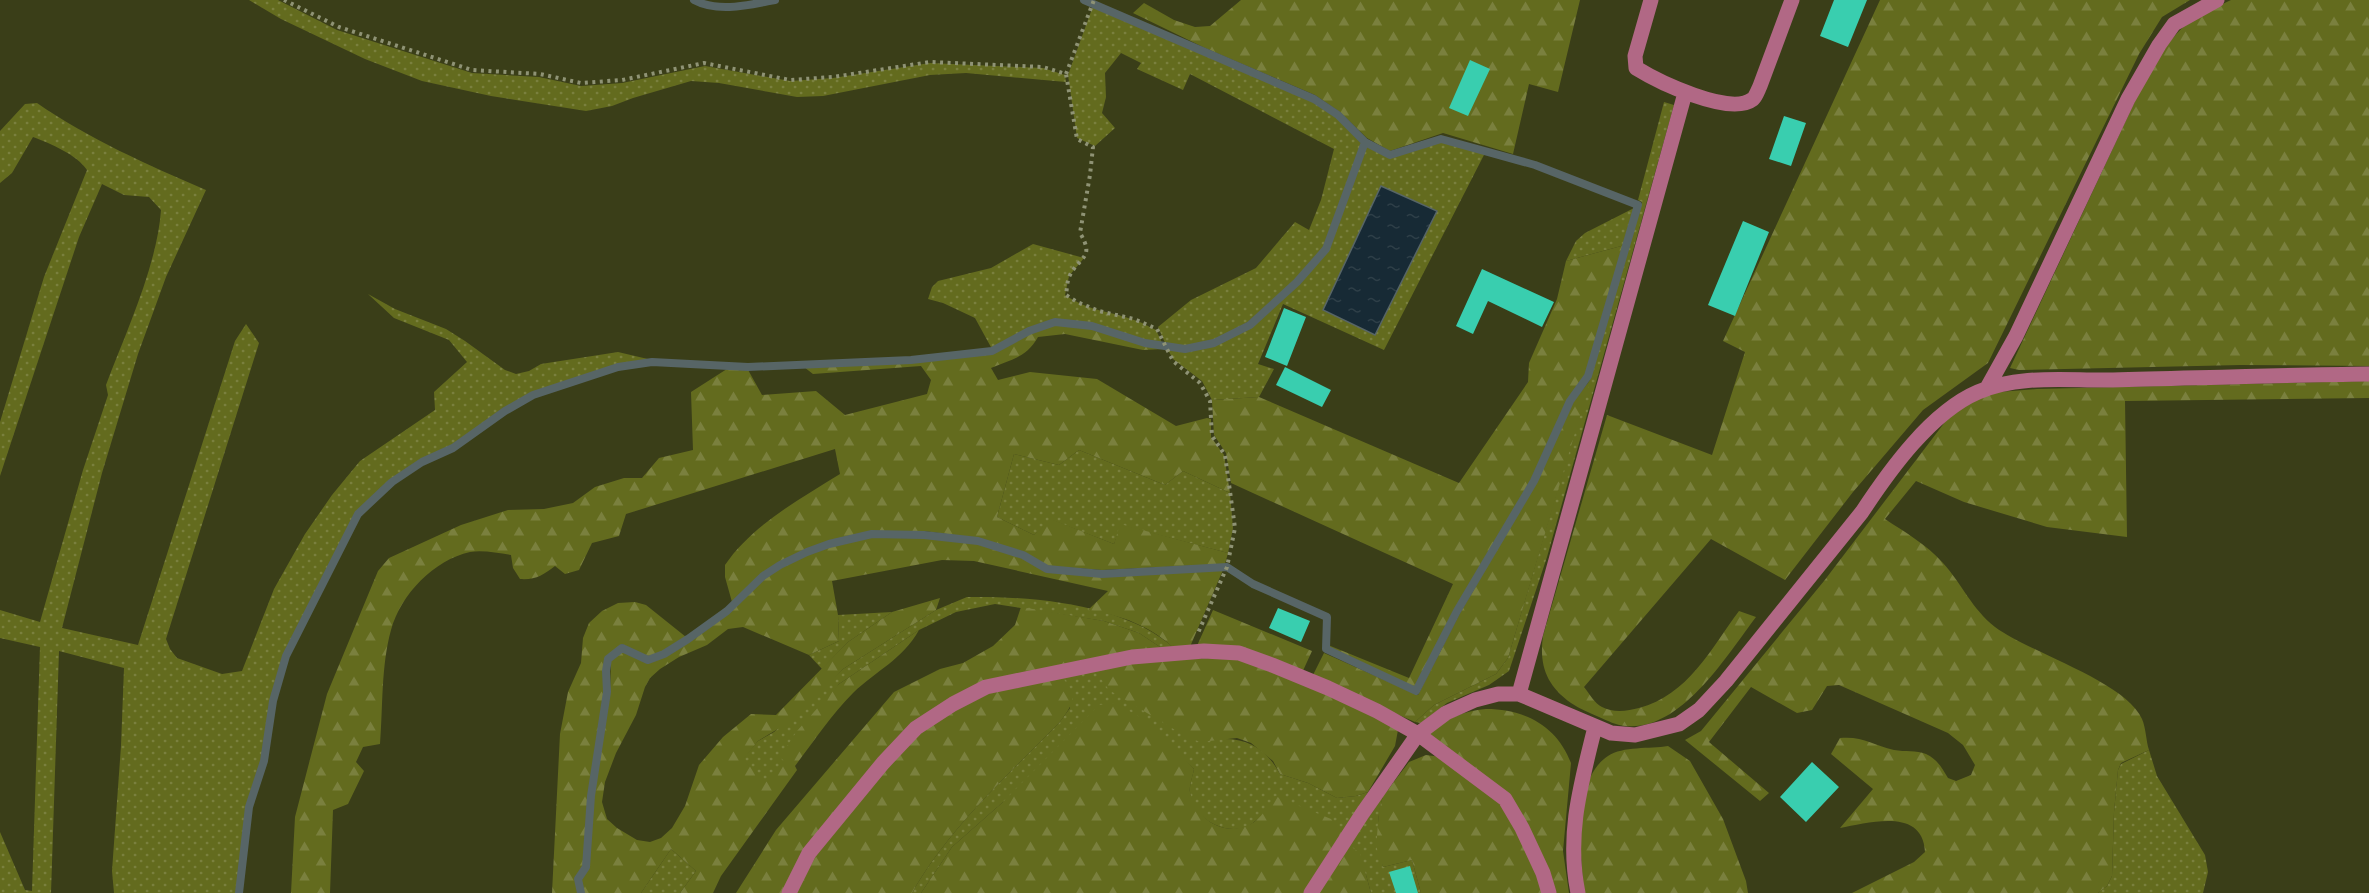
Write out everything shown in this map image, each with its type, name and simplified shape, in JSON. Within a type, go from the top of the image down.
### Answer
[{"type":"street","points":[[1651,0],[1635,56],[1636,68],[1686,93],[1725,102],[1742,103],[1753,98],[1760,86],[1792,0]]},
{"type":"street","points":[[1987,388],[2016,336],[2128,99],[2154,54],[2174,24],[2217,0]]},
{"type":"street","points":[[1519,694],[1686,93]]},
{"type":"street","points":[[1311,893],[1418,734],[1446,713],[1475,700],[1498,694],[1519,694],[1611,733],[1635,735],[1679,724],[1698,710],[1726,681],[1862,512],[1880,485],[1928,428],[1949,409],[1976,392],[2004,383],[2028,380],[2369,374]]},
{"type":"street","points":[[789,893],[809,853],[882,763],[916,728],[953,704],[986,687],[1132,657],[1190,652],[1239,653],[1328,688],[1377,711],[1418,734],[1505,799],[1522,828],[1543,873],[1549,893]]},
{"type":"street","points":[[1578,893],[1572,837],[1584,770],[1595,727]]},
{"type":"path","points":[[284,0],[339,27],[472,70],[540,74],[581,82],[622,80],[704,63],[790,80],[833,77],[930,62],[1043,67],[1066,74]]},
{"type":"path","points":[[1094,0],[1066,74],[1077,139],[1093,147],[1080,233],[1087,244],[1085,258],[1070,276],[1066,295],[1099,311],[1134,319],[1157,329],[1173,361],[1200,383],[1210,401],[1212,436],[1225,455],[1235,528],[1227,567],[1190,652]]},
{"type":"green space","points":[[249,0],[278,0],[337,30],[472,73],[539,77],[581,86],[622,83],[705,66],[790,81],[833,78],[930,63],[1043,68],[1065,75],[1066,82],[966,73],[930,75],[823,96],[797,97],[719,83],[691,81],[612,106],[586,111],[491,96],[422,81],[365,59],[281,19]]},
{"type":"green space","points":[[1241,0],[1580,0],[1558,92],[1529,84],[1513,154],[1443,133],[1390,151],[1367,138],[1340,112],[1315,95],[1205,48],[1133,13],[1144,3],[1174,20],[1195,27],[1210,26]]},
{"type":"green space","points":[[1880,0],[2190,0],[2162,17],[2139,54],[1988,363],[1923,410],[1853,492],[1785,580],[1711,539],[1584,687],[1597,703],[1611,710],[1630,710],[1656,702],[1685,682],[1708,655],[1739,611],[1756,617],[1717,670],[1683,704],[1665,717],[1646,725],[1625,726],[1612,723],[1578,707],[1562,696],[1546,674],[1542,656],[1543,636],[1607,415],[1712,455],[1745,352],[1723,341]]},
{"type":"green space","points":[[2231,0],[2369,0],[2369,366],[2240,365],[2019,370],[2010,368],[2136,99],[2159,58],[2172,39],[2189,22]]},
{"type":"green space","points":[[1093,6],[1313,102],[1338,118],[1362,144],[1324,248],[1294,281],[1248,322],[1212,341],[1185,348],[1166,345],[1158,327],[1191,300],[1256,268],[1295,222],[1309,230],[1321,200],[1334,149],[1190,74],[1183,90],[1137,69],[1141,63],[1121,53],[1105,73],[1106,97],[1102,113],[1115,128],[1095,146],[1077,138],[1068,75]]},
{"type":"green space","points":[[1664,102],[1674,105],[1547,557],[1509,671],[1489,685],[1447,703],[1421,723],[1415,722],[1434,705],[1496,674],[1508,658],[1642,202],[1638,200]]},
{"type":"green space","points":[[37,103],[98,140],[206,190],[166,277],[138,354],[102,473],[62,628],[138,645],[235,341],[246,324],[259,343],[166,639],[177,658],[222,674],[242,671],[274,589],[305,534],[332,495],[360,461],[435,410],[434,392],[467,362],[449,340],[394,318],[368,294],[395,309],[446,329],[505,370],[516,374],[529,371],[541,364],[618,352],[652,360],[617,366],[532,394],[504,409],[452,446],[421,461],[390,481],[357,513],[285,655],[271,701],[262,761],[247,807],[238,893],[114,893],[112,871],[124,668],[59,651],[51,893],[0,893],[0,832],[25,890],[32,891],[40,647],[0,638],[0,610],[40,622],[83,470],[108,395],[106,385],[154,254],[161,210],[149,197],[124,195],[102,184],[79,237],[0,476],[0,422],[44,277],[87,170],[70,154],[33,137],[12,173],[0,183],[0,131],[25,104]]},
{"type":"green space","points":[[1442,141],[1485,153],[1384,350],[1283,304],[1258,364],[1274,369],[1259,397],[1212,400],[1202,381],[1173,359],[1167,348],[1184,351],[1215,345],[1251,327],[1299,283],[1328,249],[1365,145],[1390,157]]},
{"type":"green space","points":[[1636,207],[1625,245],[1566,261],[1576,241],[1585,233]]},
{"type":"green space","points":[[1033,244],[1084,258],[1069,276],[1065,295],[1083,305],[1137,321],[1156,330],[1163,345],[1145,342],[1092,325],[1055,320],[1029,329],[992,349],[975,318],[943,303],[928,299],[932,287],[938,281],[991,268]]},
{"type":"green space","points":[[1625,245],[1586,375],[1568,399],[1532,481],[1455,610],[1414,689],[1328,648],[1328,645],[1409,678],[1453,584],[1231,483],[1226,453],[1214,435],[1212,400],[1259,397],[1459,483],[1528,382],[1529,363],[1557,299],[1566,261]]},
{"type":"green space","points":[[1055,323],[1092,327],[1164,349],[1143,350],[1065,334],[1038,337],[1023,354],[991,368],[998,380],[1030,372],[1097,379],[1176,426],[1211,419],[1211,437],[1224,455],[1230,493],[1183,471],[1165,485],[1079,450],[1059,465],[1014,454],[997,517],[1034,535],[1051,519],[1114,544],[1120,524],[1228,553],[1225,564],[1102,570],[1048,566],[1024,552],[978,538],[924,531],[872,531],[829,541],[779,562],[761,574],[732,602],[725,577],[725,565],[749,537],[763,525],[840,474],[835,449],[626,514],[619,536],[592,543],[579,570],[565,574],[555,566],[531,579],[520,579],[513,568],[511,555],[480,551],[457,556],[444,562],[421,580],[402,604],[391,630],[385,658],[380,744],[363,747],[356,762],[364,771],[348,804],[333,810],[330,893],[291,893],[295,817],[327,694],[378,571],[389,558],[461,525],[508,510],[544,509],[573,503],[595,487],[624,478],[642,478],[659,458],[693,450],[691,392],[730,367],[747,368],[762,395],[816,391],[845,415],[927,394],[931,380],[921,366],[813,374],[804,367],[910,361],[921,357],[993,352],[1030,331]]},
{"type":"green space","points":[[1591,379],[1508,658],[1496,674],[1434,705],[1415,722],[1312,677],[1324,653],[1418,695],[1460,613],[1537,481],[1573,402]]},
{"type":"green space","points":[[2369,381],[2369,398],[2125,401],[2127,537],[2047,527],[1964,502],[1916,481],[1885,519],[1930,550],[1950,571],[1973,604],[1995,627],[2117,692],[2132,705],[2142,719],[2149,750],[2121,763],[2118,770],[2112,876],[2107,886],[2098,893],[1852,893],[1914,862],[1925,852],[1922,838],[1915,829],[1905,823],[1893,821],[1865,823],[1840,828],[1873,789],[1831,754],[1840,738],[1855,738],[1894,750],[1926,754],[1936,761],[1948,778],[1956,781],[1971,775],[1975,765],[1963,745],[1948,733],[1839,685],[1827,686],[1812,710],[1797,713],[1751,687],[1709,742],[1769,793],[1760,801],[1685,740],[1701,731],[1824,581],[1948,418],[1979,397],[1999,392],[2037,389]]},
{"type":"green space","points":[[1079,450],[1165,485],[1183,471],[1230,493],[1233,528],[1228,553],[1121,525],[1114,544],[1052,520],[1034,535],[997,517],[1014,454],[1059,465]]},
{"type":"green space","points":[[873,537],[924,538],[977,544],[1022,558],[1046,572],[1102,577],[1223,570],[1189,649],[1176,650],[1156,634],[1135,623],[1088,610],[1108,591],[974,561],[942,560],[832,581],[838,615],[839,641],[809,655],[743,627],[728,629],[707,645],[679,657],[650,678],[636,715],[616,753],[605,782],[602,802],[607,819],[637,840],[650,842],[661,838],[672,828],[685,806],[699,765],[723,737],[751,714],[776,715],[848,642],[892,612],[940,598],[936,610],[843,669],[791,721],[758,741],[743,760],[765,780],[784,761],[780,757],[797,731],[839,684],[919,630],[905,649],[853,693],[830,719],[795,766],[797,770],[721,876],[713,893],[680,893],[696,871],[671,849],[641,893],[584,893],[581,880],[589,868],[594,796],[610,693],[611,661],[623,651],[648,663],[659,659],[680,648],[710,627],[761,582],[790,563],[845,543]]},
{"type":"green space","points":[[967,597],[1049,601],[1106,613],[1156,634],[1176,650],[1166,651],[1139,633],[1104,621],[995,604],[956,612],[919,630],[839,684],[785,761],[765,781],[742,760],[758,741],[774,732],[843,669],[936,610]]},
{"type":"green space","points":[[635,602],[646,605],[686,637],[662,652],[648,657],[622,644],[605,658],[604,692],[588,796],[583,866],[575,879],[578,893],[552,893],[560,734],[568,692],[581,663],[583,638],[589,623],[602,611],[618,603]]},
{"type":"green space","points":[[1021,607],[1104,621],[1139,633],[1166,651],[1019,677],[914,726],[786,893],[736,893],[776,830],[894,692],[940,669],[963,663],[993,646],[1015,625]]},
{"type":"green space","points":[[1213,610],[1312,651],[1301,675],[1196,648]]},
{"type":"green space","points":[[892,612],[848,642],[822,669],[809,655],[839,641],[838,615]]},
{"type":"green space","points":[[1239,657],[1326,690],[1398,730],[1395,746],[1368,792],[1337,798],[1308,783],[1280,774],[1273,761],[1251,743],[1237,738],[1200,742],[1185,736],[1109,690],[1094,669],[1133,661]]},
{"type":"green space","points":[[1094,669],[1222,739],[1249,743],[1269,758],[1280,774],[1308,783],[1337,798],[1368,792],[1343,835],[1260,818],[1238,829],[1218,826],[1201,815],[1195,807],[1190,788],[1194,769],[1171,748],[1003,802],[952,847],[921,893],[912,893],[943,846],[999,783],[1059,723],[1070,708],[1060,675]]},
{"type":"green space","points":[[1060,675],[1072,694],[1071,704],[1064,716],[961,825],[943,846],[912,893],[792,893],[812,855],[918,731],[987,690]]},
{"type":"green space","points":[[1115,703],[1147,721],[1194,769],[1190,792],[1197,809],[1211,822],[1227,828],[1251,824],[1263,814],[1275,796],[1331,819],[1343,835],[1304,893],[921,893],[952,847],[1003,802],[1099,705]]},
{"type":"green space","points":[[1486,709],[1514,712],[1538,722],[1557,739],[1571,763],[1563,851],[1569,893],[1552,893],[1527,826],[1427,734],[1455,717]]},
{"type":"green space","points":[[1668,746],[1690,761],[1723,819],[1746,881],[1748,893],[1584,893],[1581,820],[1588,782],[1596,767],[1614,753],[1637,748]]},
{"type":"green space","points":[[2149,750],[2157,776],[2205,855],[2208,872],[2203,893],[2098,893],[2107,886],[2112,876],[2118,770],[2121,764]]},
{"type":"green space","points":[[1426,755],[1441,757],[1502,801],[1546,893],[1421,893],[1412,860],[1383,867],[1377,849],[1377,836],[1379,810],[1383,796],[1409,762]]},
{"type":"green space","points":[[1383,796],[1378,831],[1383,867],[1412,860],[1421,893],[1371,893],[1366,875],[1349,845]]},
{"type":"green space","points":[[1349,845],[1360,853],[1371,893],[1318,893]]},
{"type":"green space","points":[[671,849],[696,871],[680,893],[641,893]]},
{"type":"water","points":[[1381,186],[1437,211],[1375,335],[1323,310]]},
{"type":"building","points":[[1834,0],[1867,0],[1848,47],[1820,36]]},
{"type":"building","points":[[1470,60],[1490,69],[1468,116],[1449,108]]},
{"type":"building","points":[[1784,116],[1806,123],[1791,166],[1769,159]]},
{"type":"building","points":[[1743,221],[1769,232],[1735,316],[1708,305]]},
{"type":"building","points":[[1482,269],[1554,302],[1542,327],[1488,301],[1473,334],[1456,326]]},
{"type":"building","points":[[1284,308],[1306,317],[1287,366],[1265,357]]},
{"type":"building","points":[[1285,367],[1331,390],[1322,407],[1276,385]]},
{"type":"building","points":[[1278,608],[1310,621],[1301,642],[1269,628]]},
{"type":"building","points":[[1812,762],[1839,787],[1806,822],[1780,797]]},
{"type":"building","points":[[1410,866],[1418,893],[1396,893],[1389,872]]},
{"type":"waterway","points":[[694,0],[723,7],[744,6],[775,0]]},
{"type":"waterway","points":[[239,893],[249,807],[264,761],[273,701],[286,656],[358,514],[392,482],[422,462],[453,448],[505,411],[533,395],[618,367],[652,362],[748,367],[911,360],[992,351],[1029,331],[1055,322],[1092,326],[1145,343],[1185,349],[1214,343],[1250,325],[1297,282],[1326,249],[1365,142],[1338,115],[1314,99],[1084,0]]},
{"type":"waterway","points":[[581,893],[578,879],[586,867],[591,796],[607,692],[608,659],[622,648],[648,660],[664,654],[727,611],[763,576],[780,565],[829,544],[872,534],[924,535],[978,541],[1023,555],[1047,569],[1102,574],[1227,567],[1253,584],[1327,617],[1326,649],[1416,691],[1457,611],[1534,481],[1570,401],[1588,376],[1638,205],[1535,165],[1441,139],[1390,155],[1365,142]]}]
